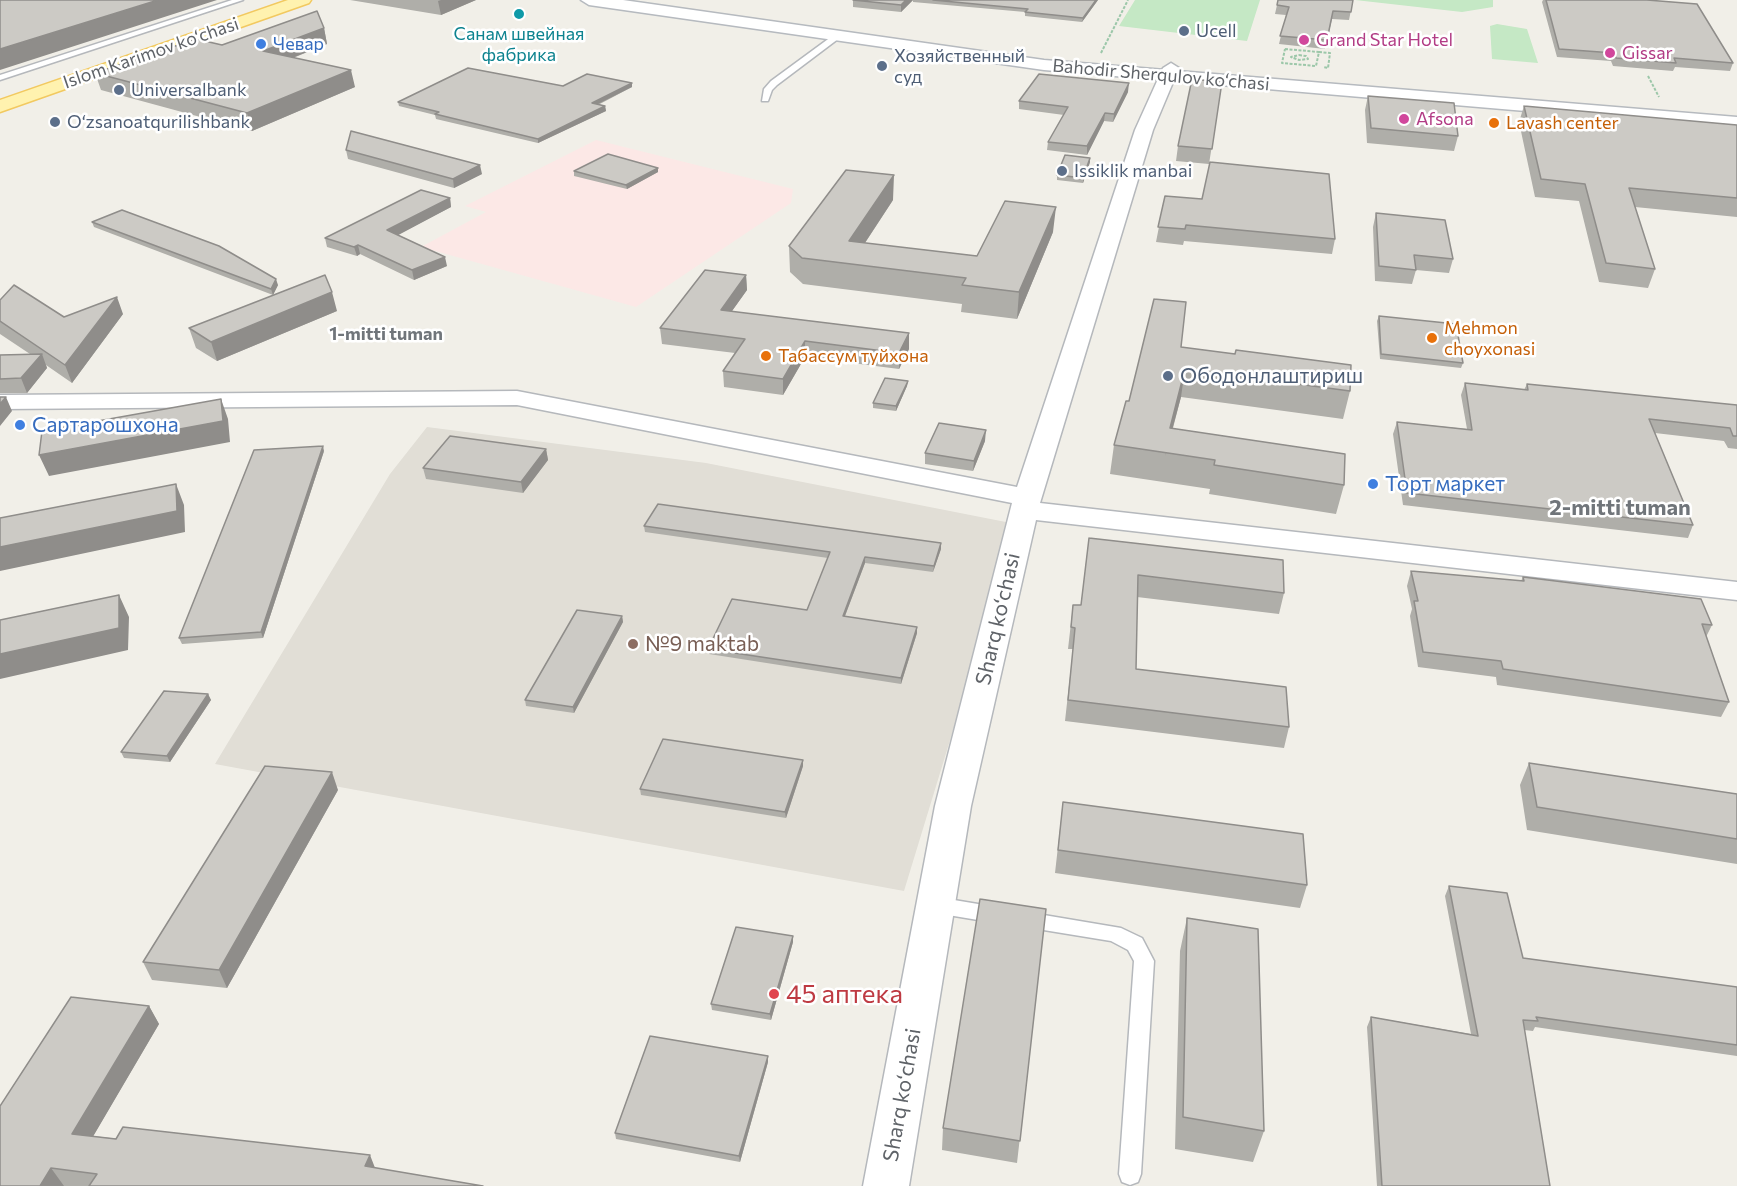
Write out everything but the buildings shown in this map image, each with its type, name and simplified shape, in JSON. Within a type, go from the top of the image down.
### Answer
[{"type":"main road","name":"Islom Karimov ko‘chasi","points":[[0,92],[273,0]]},
{"type":"main road","name":"Islom Karimov ko‘chasi","points":[[0,106],[303,0]]},
{"type":"main road","name":"Bahodir Sherqulov ko‘chasi","points":[[589,0],[1044,65],[1170,72],[1737,114]]},
{"type":"main road","name":"Bahodir Sherqulov ko‘chasi","points":[[645,0],[940,44],[1170,72],[1737,123]]},
{"type":"street","name":"Sharq ko‘chasi","points":[[886,1186],[953,806],[1026,504],[1144,130],[1170,72]]},
{"type":"street","points":[[0,402],[518,398],[1026,504],[1737,591]]},
{"type":"lane","points":[[0,78],[239,0]]},
{"type":"lane","points":[[765,99],[768,89],[774,83],[838,36]]},
{"type":"lane","points":[[936,905],[1114,934],[1135,944],[1144,961],[1130,1173]]},
{"type":"path","points":[[1100,54],[1128,0]]},
{"type":"path","points":[[1285,49],[1319,52],[1330,53],[1328,68],[1282,63],[1285,49]]},
{"type":"path","points":[[1301,51],[1302,55]]},
{"type":"path","points":[[1316,66],[1319,52]]},
{"type":"path","points":[[1284,56],[1302,55],[1308,59]]},
{"type":"path","points":[[1291,56],[1299,60],[1318,60]]},
{"type":"path","points":[[1299,60],[1299,65]]},
{"type":"path","points":[[1320,72],[1332,73]]},
{"type":"path","points":[[1648,76],[1665,108]]},
{"type":"shaded area","points":[[596,140],[793,189],[791,203],[636,307],[421,247],[486,212],[465,206]]},
{"type":"shaded area","name":"№9 maktab","points":[[427,427],[706,463],[1016,524],[904,891],[215,764],[390,474]]},
{"type":"green space","points":[[1135,0],[1260,0],[1247,41],[1119,26]]},
{"type":"green space","points":[[1355,0],[1493,0],[1493,7],[1462,12]]},
{"type":"green space","points":[[1497,24],[1527,29],[1538,63],[1492,59],[1490,26]]},
{"type":"place","name":"Санам швейная фабрика","points":[[519,14]]},
{"type":"place","name":"Ucell","points":[[1184,31]]},
{"type":"place","name":"Grand Star Hotel","points":[[1304,40]]},
{"type":"place","name":"Чевар","points":[[261,44]]},
{"type":"place","name":"Gissar","points":[[1610,53]]},
{"type":"place","name":"Хозяйственный суд","points":[[882,66]]},
{"type":"place","name":"Universalbank","points":[[119,90]]},
{"type":"place","name":"Afsona","points":[[1404,119]]},
{"type":"place","name":"Oʻzsanoatqurilishbank","points":[[55,122]]},
{"type":"place","name":"Lavash center","points":[[1494,123]]},
{"type":"place","name":"Issiklik manbai","points":[[1062,171]]},
{"type":"place","name":"Mehmon choyxonasi","points":[[1432,338]]},
{"type":"place","name":"Табассум туйхона","points":[[766,356]]},
{"type":"place","name":"Ободонлаштириш","points":[[1168,376]]},
{"type":"place","name":"Сартарошхона","points":[[20,425]]},
{"type":"place","name":"Торт маркет","points":[[1373,484]]},
{"type":"place","name":"№9 maktab","points":[[633,644]]},
{"type":"place","name":"45 аптека","points":[[774,994]]},
{"type":"district","name":"1-mitti tuman","points":[[386,334]]},
{"type":"district","name":"2-mitti tuman","points":[[1620,508]]}]
